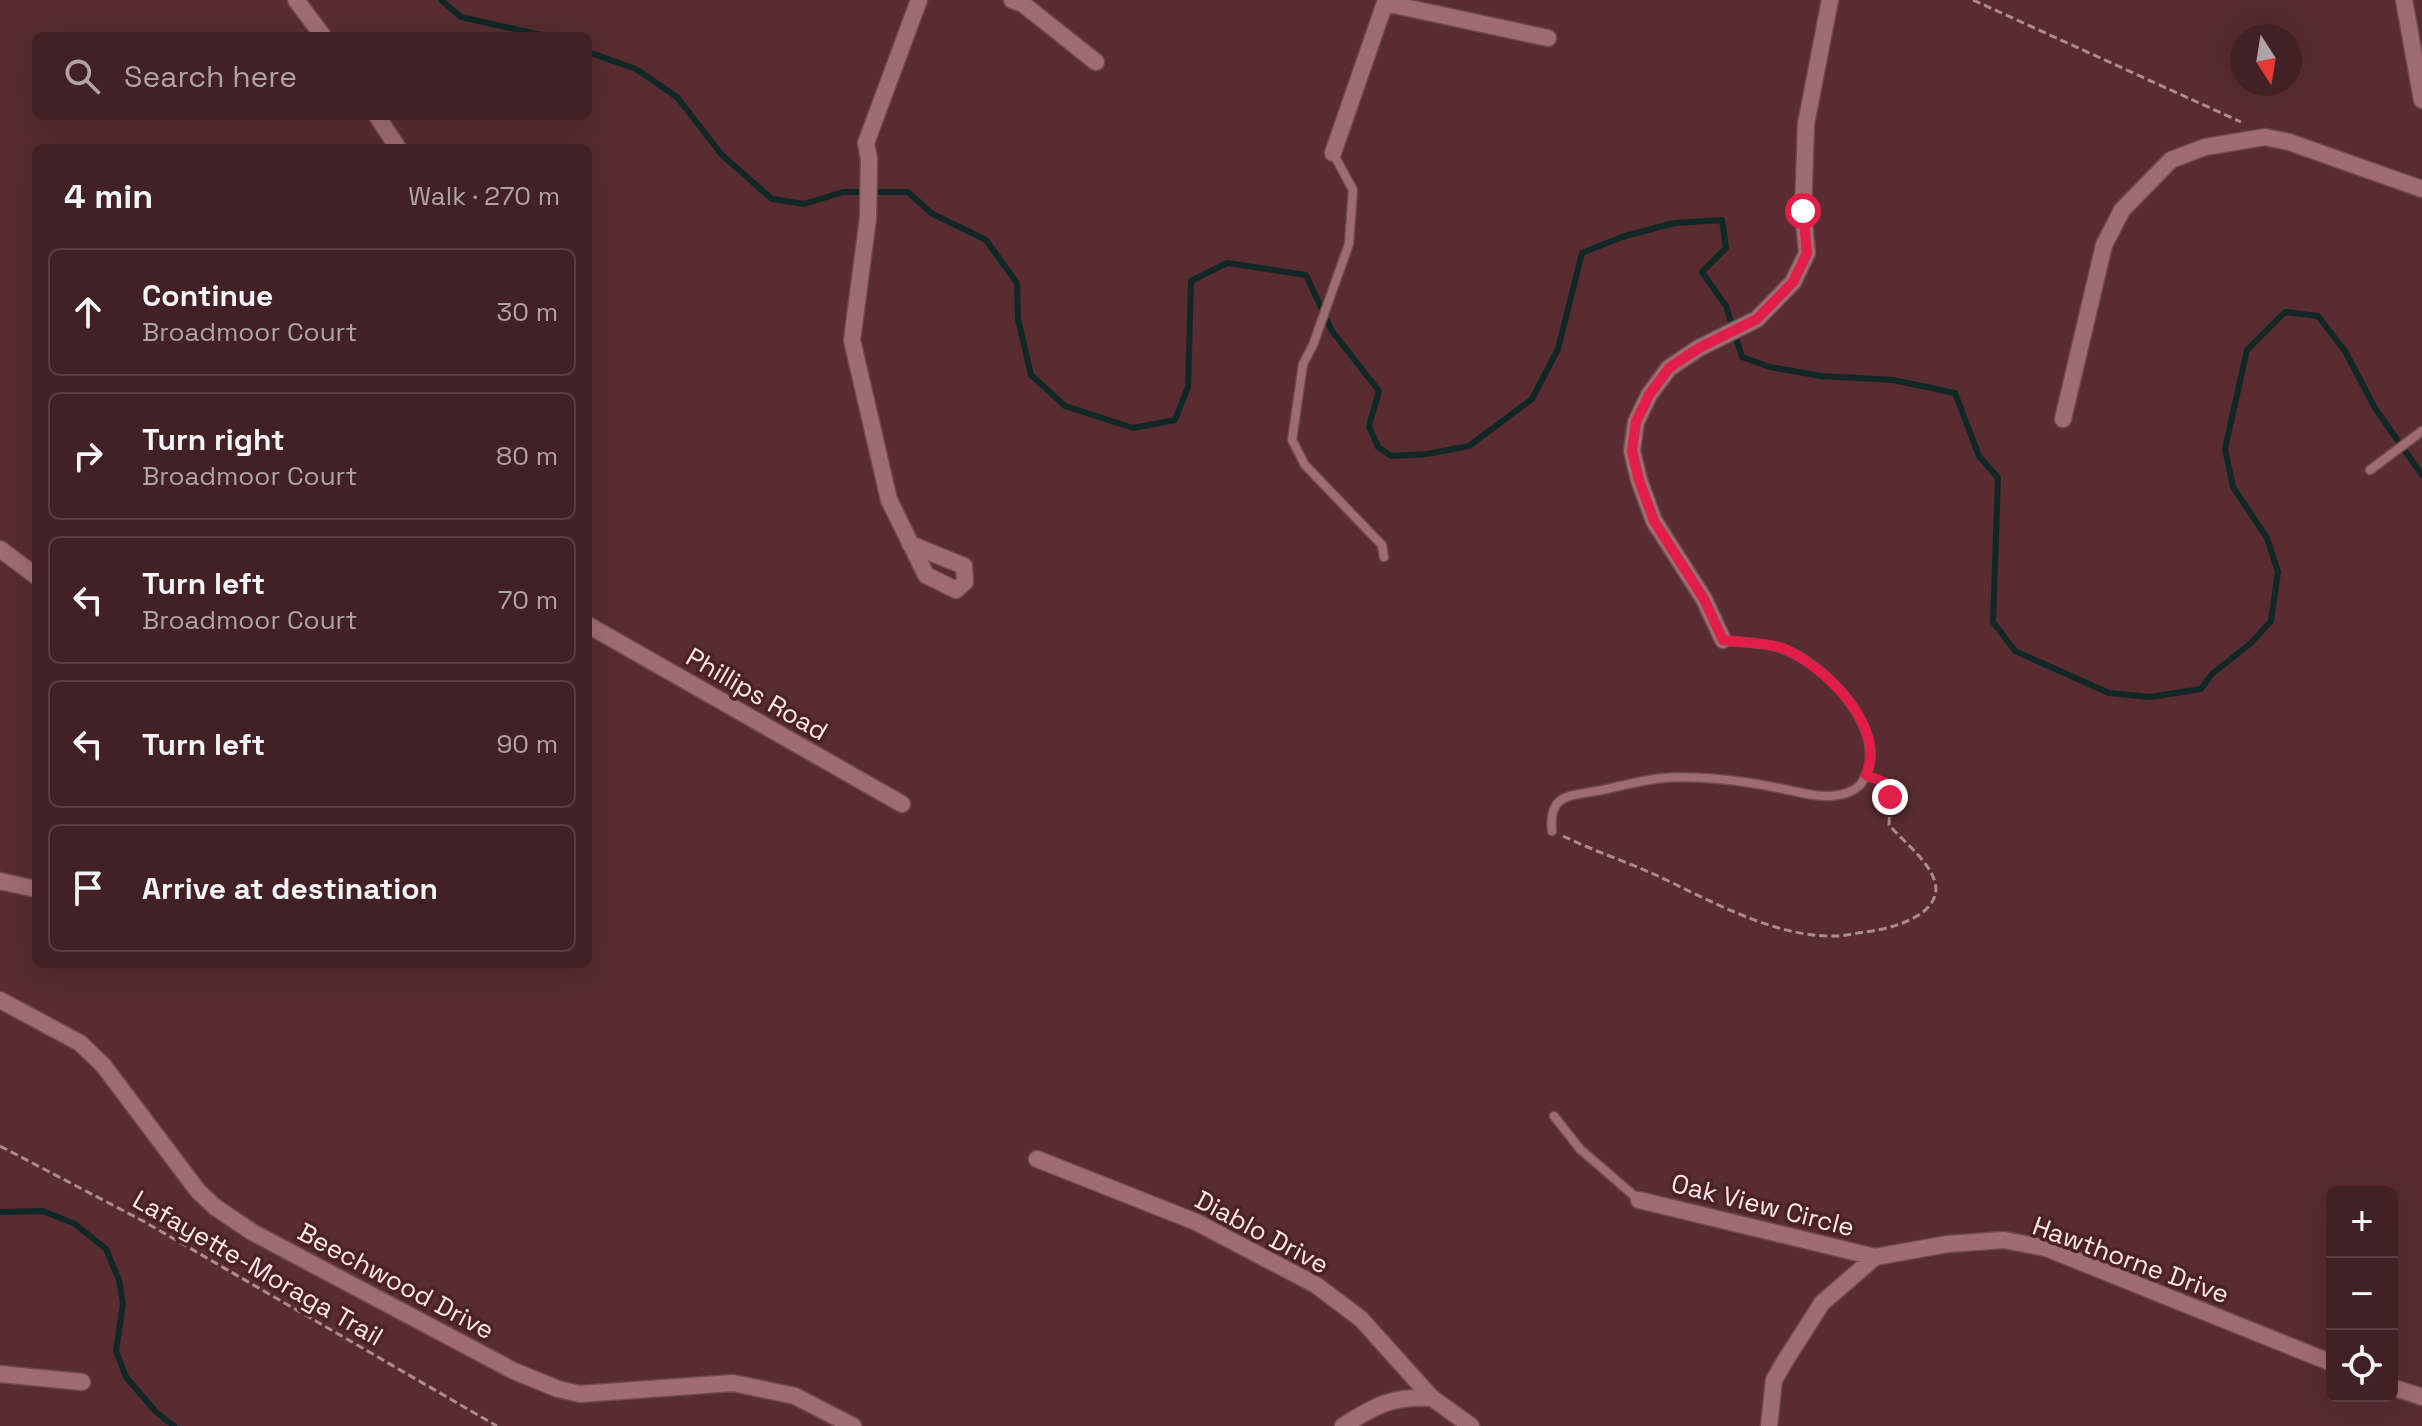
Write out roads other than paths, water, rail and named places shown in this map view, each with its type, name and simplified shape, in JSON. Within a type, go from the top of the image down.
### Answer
[{"type":"street","points":[[296,0],[320,32]]},
{"type":"street","points":[[910,544],[889,500],[852,340],[868,218],[869,159],[866,143],[919,0]]},
{"type":"street","points":[[1012,0],[1023,4],[1096,62]]},
{"type":"street","points":[[1723,640],[1704,599],[1654,521],[1632,451],[1636,422],[1649,395],[1669,368],[1699,348],[1757,319],[1793,282],[1807,253],[1803,211],[1806,124],[1830,0]]},
{"type":"street","points":[[2404,0],[2422,100]]},
{"type":"street","points":[[1333,153],[1385,1],[1548,38]]},
{"type":"street","points":[[380,120],[395,144]]},
{"type":"street","points":[[2063,419],[2104,245],[2122,210],[2171,160],[2205,147],[2265,137],[2289,142],[2422,189]]},
{"type":"street","points":[[0,549],[32,573]]},
{"type":"street","name":"Phillips Road","points":[[592,627],[902,804]]},
{"type":"street","points":[[0,881],[32,888]]},
{"type":"street","name":"Beechwood Drive","points":[[0,1000],[80,1043],[103,1065],[198,1191],[215,1207],[252,1232],[514,1371],[558,1389],[580,1394],[733,1383],[752,1386],[795,1396],[853,1426]]},
{"type":"street","name":"Diablo Drive","points":[[1037,1159],[1196,1222],[1316,1285],[1361,1319],[1432,1398]]},
{"type":"street","name":"Oak View Circle","points":[[1639,1200],[1875,1257]]},
{"type":"street","name":"Hawthorne Drive","points":[[1875,1257],[1948,1244],[2004,1240],[2046,1248],[2326,1361]]},
{"type":"street","points":[[1769,1426],[1774,1380],[1785,1361],[1822,1303],[1875,1257]]},
{"type":"street","points":[[0,1374],[82,1382]]},
{"type":"street","points":[[2398,1389],[2422,1397]]},
{"type":"street","points":[[1343,1426],[1383,1401],[1406,1396],[1432,1398],[1471,1426]]},
{"type":"lane","points":[[1333,153],[1353,190],[1349,244],[1313,345],[1303,364],[1292,440],[1305,465],[1382,545],[1384,557]]},
{"type":"lane","points":[[2370,470],[2422,432]]},
{"type":"lane","points":[[1552,831],[1550,815],[1559,801],[1626,784],[1688,778],[1812,796],[1842,796],[1861,785],[1870,765],[1869,744],[1861,720],[1841,691],[1819,669],[1783,648],[1723,640]]},
{"type":"lane","points":[[1554,1116],[1580,1149],[1639,1200]]},
{"type":"waterway","points":[[441,0],[461,17],[528,32]]},
{"type":"waterway","points":[[592,53],[636,69],[677,97],[722,155],[772,199],[804,204],[843,192],[908,192],[931,213],[986,240],[1017,283],[1018,319],[1031,375],[1065,406],[1133,428],[1175,420],[1188,387],[1191,281],[1227,263],[1306,275],[1332,331],[1379,391],[1369,426],[1378,447],[1391,456],[1427,454],[1469,446],[1532,399],[1558,349],[1582,253],[1622,237],[1674,223],[1722,220],[1726,248],[1702,272],[1726,306],[1742,357],[1770,367],[1821,376],[1893,380],[1955,393],[1979,456],[1998,478],[1993,622],[2015,651],[2109,693],[2150,697],[2201,689],[2212,674],[2251,643],[2271,621],[2278,572],[2267,538],[2233,487],[2225,449],[2247,350],[2285,312],[2318,316],[2345,351],[2375,408],[2422,475]]},
{"type":"waterway","points":[[0,1212],[43,1211],[75,1224],[106,1249],[119,1280],[123,1304],[116,1351],[126,1377],[156,1412],[174,1426]]}]
